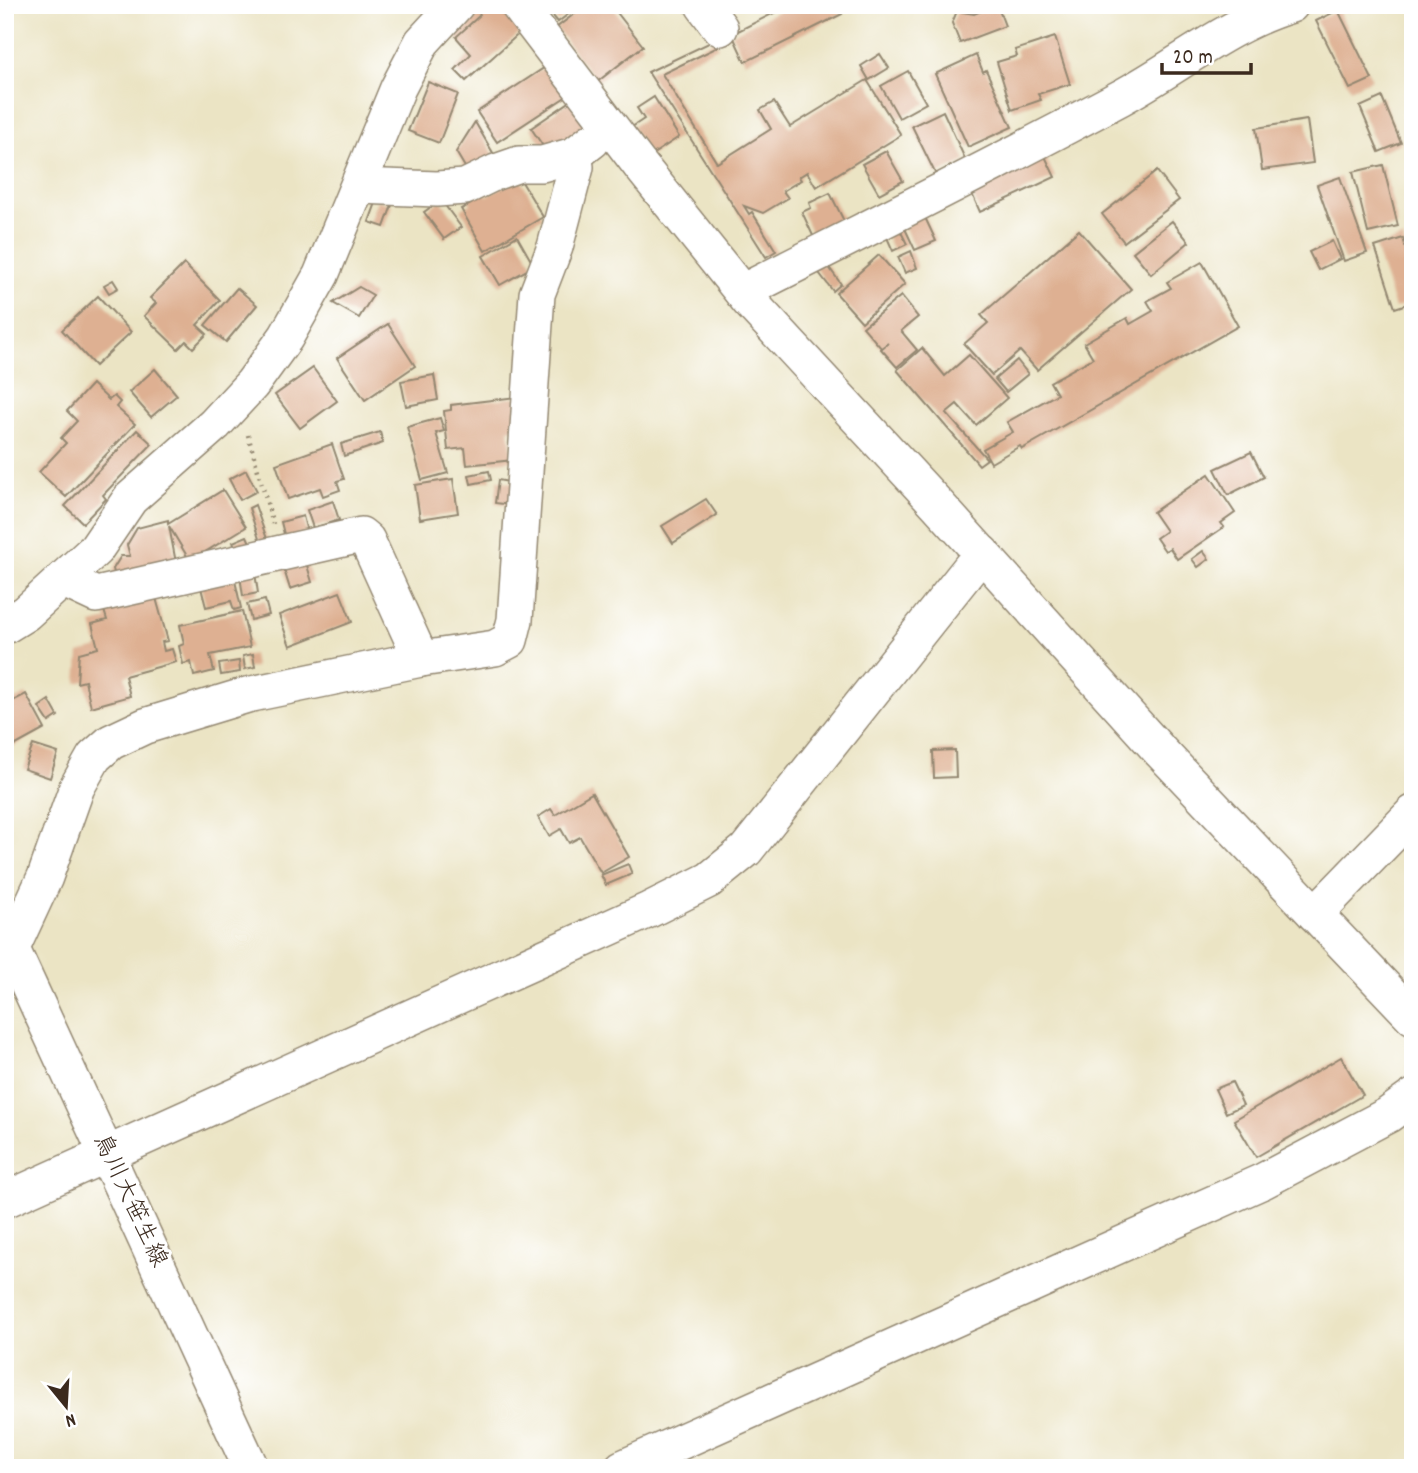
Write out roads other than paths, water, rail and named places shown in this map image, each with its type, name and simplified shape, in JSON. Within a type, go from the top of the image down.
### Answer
[{"type":"street","points":[[5,626],[64,580],[96,549],[131,499],[215,424],[252,384],[286,337],[321,275],[398,88],[422,42],[456,5]]},
{"type":"street","points":[[518,5],[742,292],[1161,752],[1413,1017]]},
{"type":"street","points":[[742,292],[1069,125],[1158,78],[1198,48],[1283,7]]},
{"type":"street","points":[[359,186],[437,189],[465,187],[519,164],[542,164],[574,155],[611,126]]},
{"type":"street","points":[[8,941],[45,877],[76,787],[94,757],[111,742],[145,726],[247,695],[421,659],[495,648],[510,640],[516,620],[537,294],[555,247],[576,167],[574,155]]},
{"type":"street","points":[[64,580],[96,595],[361,535],[367,540],[421,659]]},
{"type":"street","points":[[5,1200],[709,880],[746,850],[982,553]]},
{"type":"street","points":[[1315,914],[1413,813]]},
{"type":"street","name":"鳥川大笹生線","points":[[8,941],[251,1468]]},
{"type":"street","points":[[622,1468],[1263,1181],[1388,1115],[1413,1097]]}]
